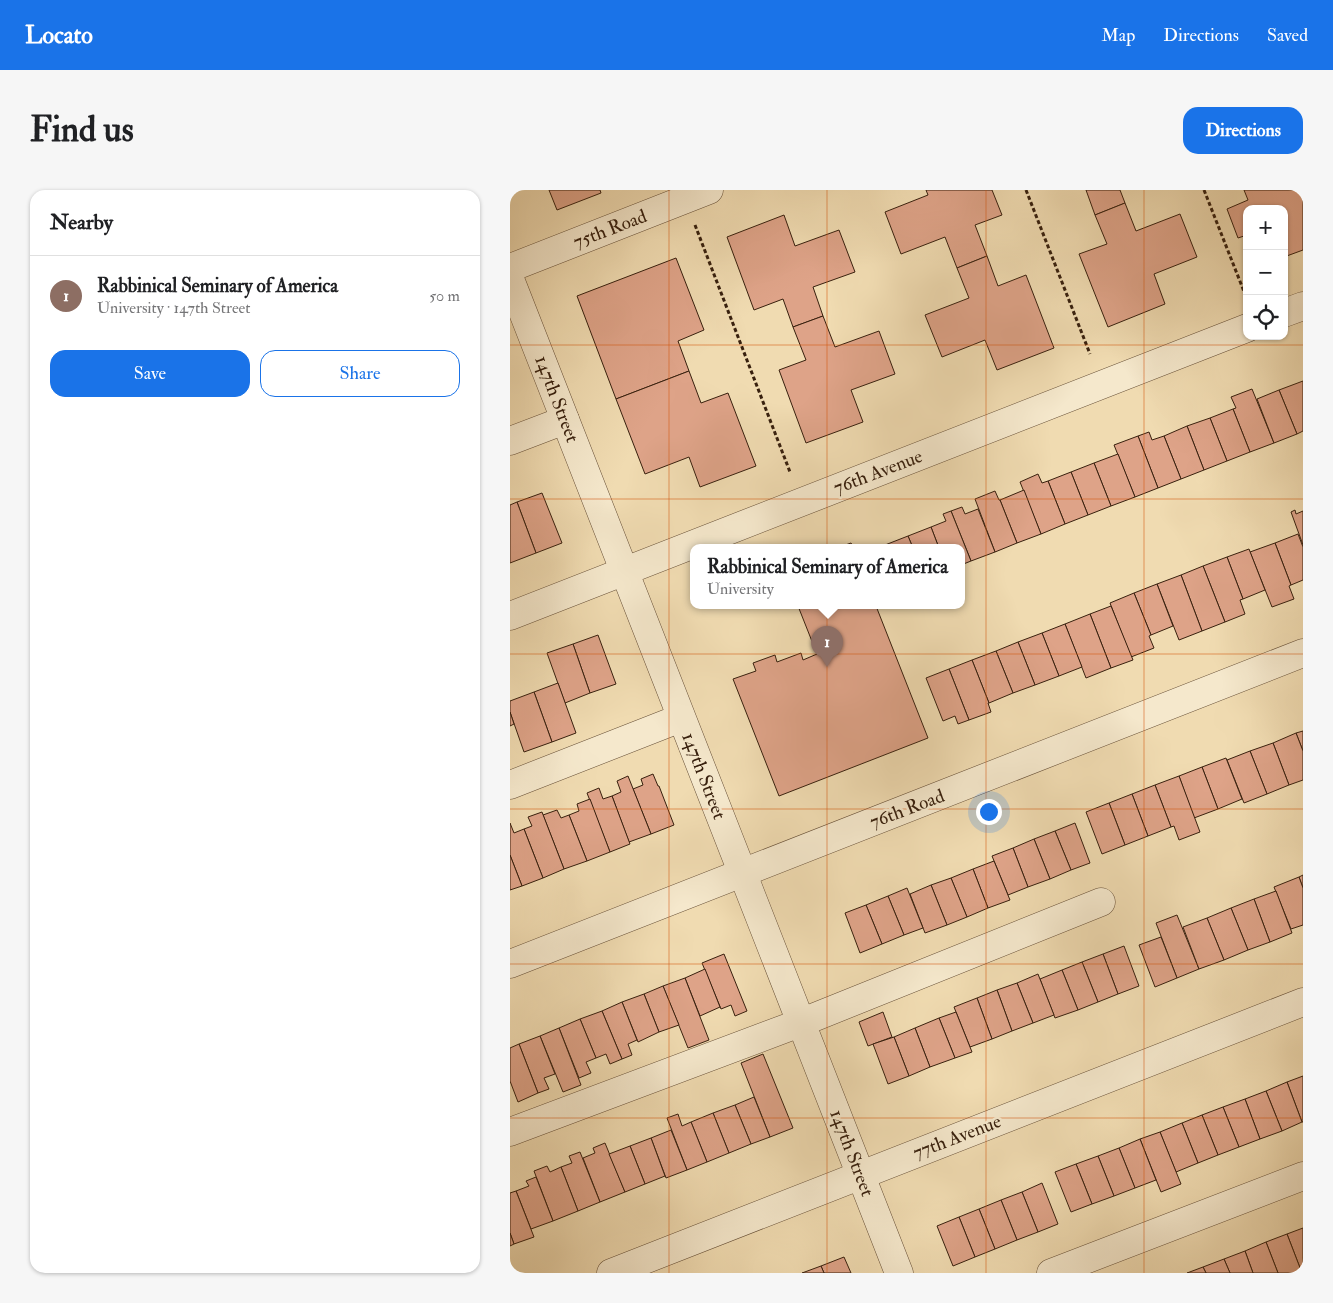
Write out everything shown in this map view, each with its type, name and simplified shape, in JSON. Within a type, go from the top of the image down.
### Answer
[{"type":"street","name":"75th Road","points":[[510,268],[709,190]]},
{"type":"street","name":"147th Street","points":[[510,280],[898,1273]]},
{"type":"street","points":[[1288,312],[1303,306]]},
{"type":"street","name":"76th Avenue","points":[[695,544],[1243,330]]},
{"type":"street","points":[[510,441],[565,420]]},
{"type":"street","name":"76th Avenue","points":[[510,616],[690,546]]},
{"type":"street","name":"76th Road","points":[[510,964],[1303,653]]},
{"type":"street","points":[[510,785],[681,718]]},
{"type":"street","points":[[510,1132],[800,1023],[1101,902]]},
{"type":"street","name":"77th Avenue","points":[[611,1273],[1303,1002]]},
{"type":"street","points":[[1051,1273],[1303,1176]]},
{"type":"path","points":[[1026,190],[1090,354]]},
{"type":"path","points":[[1204,190],[1243,289]]},
{"type":"path","points":[[694,222],[790,472]]},
{"type":"building","points":[[549,190],[600,190],[601,193],[557,210]]},
{"type":"building","points":[[926,190],[992,190],[1002,215],[975,225],[987,256],[957,268],[945,237],[901,254],[885,212],[928,195]]},
{"type":"building","points":[[1086,190],[1120,190],[1125,203],[1095,215]]},
{"type":"building","points":[[1244,190],[1303,190],[1303,250],[1288,256],[1288,205],[1243,205],[1243,236],[1238,238],[1227,209],[1248,200]]},
{"type":"building","points":[[1125,203],[1136,231],[1180,214],[1197,257],[1154,274],[1165,304],[1108,327],[1079,254],[1107,244],[1095,215]]},
{"type":"building","points":[[784,215],[795,246],[839,230],[855,272],[813,287],[823,316],[793,327],[783,299],[754,310],[727,237]]},
{"type":"building","points":[[987,256],[998,286],[1026,275],[1054,348],[997,370],[985,340],[942,357],[925,315],[969,298],[957,268]]},
{"type":"building","points":[[676,258],[704,330],[678,341],[689,371],[616,399],[577,296]]},
{"type":"building","points":[[823,316],[835,347],[879,331],[895,374],[851,390],[863,422],[806,443],[779,370],[806,360],[793,327]]},
{"type":"building","points":[[689,371],[701,403],[728,393],[756,466],[700,487],[689,457],[645,474],[616,399]]},
{"type":"building","points":[[1303,381],[1303,431],[1297,434],[1279,390]]},
{"type":"building","points":[[1252,389],[1274,443],[1250,452],[1233,409],[1236,408],[1231,397]]},
{"type":"building","points":[[1279,390],[1297,434],[1274,443],[1257,399]]},
{"type":"building","points":[[1233,409],[1250,452],[1227,461],[1210,418]]},
{"type":"building","points":[[1210,418],[1227,461],[1204,470],[1187,426]]},
{"type":"building","points":[[1187,426],[1204,470],[1181,479],[1164,436]]},
{"type":"building","points":[[1149,432],[1152,440],[1164,436],[1181,479],[1158,488],[1138,436]]},
{"type":"building","points":[[1138,436],[1158,488],[1135,497],[1114,445]]},
{"type":"building","points":[[1118,454],[1135,497],[1111,506],[1094,463]]},
{"type":"building","points":[[1094,463],[1111,506],[1088,515],[1071,472]]},
{"type":"building","points":[[1071,472],[1088,515],[1065,524],[1048,481]]},
{"type":"building","points":[[1038,474],[1042,483],[1048,481],[1065,524],[1041,534],[1020,482]]},
{"type":"building","points":[[1024,490],[1041,534],[1017,543],[1000,500]]},
{"type":"building","points":[[995,491],[1017,543],[995,552],[975,499]]},
{"type":"building","points":[[542,493],[562,543],[536,553],[517,502]]},
{"type":"building","points":[[517,502],[536,553],[510,563],[510,505]]},
{"type":"building","points":[[962,507],[965,514],[978,509],[995,552],[971,561],[951,511]]},
{"type":"building","points":[[1295,510],[1296,514],[1303,511],[1303,545],[1291,512]]},
{"type":"building","points":[[951,511],[964,544],[937,544],[931,527],[946,521],[943,514]]},
{"type":"building","points":[[931,527],[937,544],[911,544],[908,536]]},
{"type":"building","points":[[1298,534],[1303,547],[1303,580],[1291,585],[1275,543]]},
{"type":"building","points":[[908,536],[911,544],[888,544]]},
{"type":"building","points":[[1275,543],[1291,585],[1289,586],[1294,599],[1272,607],[1250,552]]},
{"type":"building","points":[[965,546],[971,561],[965,563]]},
{"type":"building","points":[[1249,549],[1265,590],[1243,599],[1227,557]]},
{"type":"building","points":[[1227,557],[1243,599],[1240,600],[1245,614],[1225,622],[1203,566]]},
{"type":"building","points":[[1203,566],[1225,622],[1202,631],[1181,575]]},
{"type":"building","points":[[1181,575],[1202,631],[1179,640],[1157,584]]},
{"type":"building","points":[[1157,584],[1173,626],[1151,635],[1134,593]]},
{"type":"building","points":[[1134,593],[1151,635],[1149,636],[1154,648],[1131,657],[1110,603]]},
{"type":"building","points":[[1111,606],[1133,660],[1111,668],[1090,614]]},
{"type":"building","points":[[799,609],[877,609],[928,738],[779,796],[733,679],[756,671],[753,663],[775,655],[777,662],[801,653],[803,660],[817,654]]},
{"type":"building","points":[[1090,614],[1111,668],[1086,678],[1065,624]]},
{"type":"building","points":[[1065,624],[1082,667],[1059,676],[1042,633]]},
{"type":"building","points":[[1042,633],[1059,676],[1035,685],[1018,642]]},
{"type":"building","points":[[598,635],[616,684],[590,693],[573,644]]},
{"type":"building","points":[[1018,642],[1035,685],[1013,693],[996,651]]},
{"type":"building","points":[[573,644],[590,693],[565,703],[547,653]]},
{"type":"building","points":[[996,651],[1013,693],[989,703],[972,660]]},
{"type":"building","points":[[972,660],[991,712],[969,720],[949,669]]},
{"type":"building","points":[[949,669],[969,720],[958,724],[955,716],[943,721],[926,678]]},
{"type":"building","points":[[558,683],[576,733],[552,742],[534,692]]},
{"type":"building","points":[[534,692],[552,742],[524,752],[510,712],[510,701]]},
{"type":"building","points":[[510,712],[514,724],[510,726]]},
{"type":"building","points":[[1303,731],[1303,751],[1296,733]]},
{"type":"building","points":[[1296,733],[1303,751],[1303,780],[1289,785],[1273,743]]},
{"type":"building","points":[[1273,743],[1289,785],[1267,794],[1250,751]]},
{"type":"building","points":[[1250,751],[1267,794],[1244,803],[1227,760]]},
{"type":"building","points":[[1226,758],[1242,799],[1218,809],[1202,767]]},
{"type":"building","points":[[1202,767],[1218,809],[1194,818],[1179,776]]},
{"type":"building","points":[[653,774],[674,825],[651,834],[633,789],[643,785],[641,779]]},
{"type":"building","points":[[628,776],[651,834],[629,842],[612,796],[621,792],[617,781]]},
{"type":"building","points":[[1179,776],[1200,832],[1179,840],[1174,826],[1171,827],[1155,785]]},
{"type":"building","points":[[1155,785],[1171,827],[1148,836],[1132,794]]},
{"type":"building","points":[[599,788],[603,799],[612,796],[630,844],[610,852],[587,793]]},
{"type":"building","points":[[1132,794],[1148,836],[1125,845],[1109,803]]},
{"type":"building","points":[[590,799],[610,852],[587,861],[569,815],[579,811],[577,804]]},
{"type":"building","points":[[1109,803],[1125,845],[1102,854],[1086,812]]},
{"type":"building","points":[[557,810],[561,818],[569,815],[587,861],[564,869],[543,815]]},
{"type":"building","points":[[542,812],[564,869],[543,878],[524,829],[532,826],[528,817]]},
{"type":"building","points":[[510,823],[514,833],[524,829],[543,878],[522,886],[510,855]]},
{"type":"building","points":[[1075,823],[1090,863],[1071,870],[1055,831]]},
{"type":"building","points":[[1055,831],[1071,870],[1050,879],[1034,839]]},
{"type":"building","points":[[1034,839],[1050,879],[1028,887],[1013,848]]},
{"type":"building","points":[[1013,848],[1028,887],[1008,895],[992,856]]},
{"type":"building","points":[[510,855],[522,886],[510,890]]},
{"type":"building","points":[[994,861],[1010,900],[988,908],[973,869]]},
{"type":"building","points":[[973,869],[988,908],[967,917],[951,878]]},
{"type":"building","points":[[1303,875],[1303,888],[1299,877]]},
{"type":"building","points":[[1299,877],[1303,888],[1303,925],[1291,929],[1274,887]]},
{"type":"building","points":[[951,878],[967,917],[947,925],[931,885]]},
{"type":"building","points":[[931,885],[947,925],[925,933],[910,894]]},
{"type":"building","points":[[907,888],[923,928],[904,935],[888,896]]},
{"type":"building","points":[[1276,891],[1292,933],[1270,942],[1254,899]]},
{"type":"building","points":[[888,896],[904,935],[882,944],[866,905]]},
{"type":"building","points":[[1254,899],[1270,942],[1248,950],[1231,908]]},
{"type":"building","points":[[866,905],[882,944],[860,953],[845,913]]},
{"type":"building","points":[[1231,908],[1248,950],[1224,960],[1207,918]]},
{"type":"building","points":[[1177,915],[1199,969],[1177,978],[1156,923]]},
{"type":"building","points":[[1207,918],[1224,960],[1199,969],[1183,927]]},
{"type":"building","points":[[1161,937],[1177,978],[1155,987],[1139,945]]},
{"type":"building","points":[[1124,946],[1139,986],[1118,994],[1103,954]]},
{"type":"building","points":[[724,954],[747,1011],[735,1016],[731,1005],[721,1009],[702,963]]},
{"type":"building","points":[[1103,954],[1118,994],[1098,1002],[1082,962]]},
{"type":"building","points":[[1082,962],[1098,1002],[1078,1010],[1062,970]]},
{"type":"building","points":[[705,969],[720,1007],[700,1016],[685,978]]},
{"type":"building","points":[[1062,970],[1078,1010],[1055,1018],[1040,979]]},
{"type":"building","points":[[1038,974],[1054,1015],[1033,1023],[1017,983]]},
{"type":"building","points":[[685,978],[709,1040],[688,1048],[663,986]]},
{"type":"building","points":[[1017,983],[1033,1023],[1012,1031],[997,990]]},
{"type":"building","points":[[663,986],[679,1025],[659,1032],[644,994]]},
{"type":"building","points":[[997,990],[1012,1031],[992,1039],[977,998]]},
{"type":"building","points":[[644,994],[659,1032],[638,1042],[622,1002]]},
{"type":"building","points":[[977,998],[992,1039],[970,1047],[954,1007]]},
{"type":"building","points":[[622,1002],[637,1040],[628,1044],[632,1055],[622,1059],[602,1011]]},
{"type":"building","points":[[602,1011],[622,1059],[610,1064],[606,1054],[596,1058],[580,1019]]},
{"type":"building","points":[[883,1012],[892,1037],[868,1046],[859,1022]]},
{"type":"building","points":[[956,1012],[972,1052],[955,1058],[939,1018]]},
{"type":"building","points":[[939,1018],[955,1058],[930,1067],[915,1028]]},
{"type":"building","points":[[580,1019],[596,1058],[586,1062],[591,1073],[579,1078],[559,1028]]},
{"type":"building","points":[[559,1028],[581,1085],[563,1092],[540,1036]]},
{"type":"building","points":[[915,1028],[930,1067],[909,1076],[894,1037]]},
{"type":"building","points":[[540,1036],[555,1074],[544,1078],[549,1089],[538,1093],[519,1044]]},
{"type":"building","points":[[894,1037],[909,1076],[888,1084],[873,1044]]},
{"type":"building","points":[[519,1044],[538,1093],[518,1102],[510,1081],[510,1048]]},
{"type":"building","points":[[763,1054],[793,1128],[770,1137],[741,1063]]},
{"type":"building","points":[[1303,1076],[1303,1122],[1302,1122],[1287,1082]]},
{"type":"building","points":[[1287,1082],[1302,1122],[1282,1131],[1266,1091]]},
{"type":"building","points":[[1266,1091],[1282,1131],[1260,1139],[1245,1099]]},
{"type":"building","points":[[754,1097],[770,1137],[751,1144],[735,1105]]},
{"type":"building","points":[[1245,1099],[1260,1139],[1239,1147],[1223,1107]]},
{"type":"building","points":[[735,1105],[751,1144],[729,1153],[713,1113]]},
{"type":"building","points":[[1223,1107],[1239,1147],[1218,1155],[1202,1115]]},
{"type":"building","points":[[713,1113],[729,1153],[707,1162],[691,1122]]},
{"type":"building","points":[[678,1114],[682,1126],[691,1122],[707,1162],[687,1170],[667,1118]]},
{"type":"building","points":[[1202,1115],[1218,1155],[1198,1163],[1182,1123]]},
{"type":"building","points":[[1182,1123],[1198,1163],[1176,1172],[1160,1132]]},
{"type":"building","points":[[671,1130],[687,1170],[666,1178],[651,1138]]},
{"type":"building","points":[[1160,1132],[1181,1184],[1161,1192],[1140,1139]]},
{"type":"building","points":[[651,1138],[665,1176],[645,1184],[630,1146]]},
{"type":"building","points":[[1140,1139],[1156,1180],[1135,1188],[1119,1148]]},
{"type":"building","points":[[605,1143],[625,1192],[600,1202],[583,1158],[595,1153],[593,1148]]},
{"type":"building","points":[[630,1146],[645,1184],[625,1192],[609,1154]]},
{"type":"building","points":[[1119,1148],[1135,1188],[1114,1196],[1098,1156]]},
{"type":"building","points":[[580,1152],[600,1202],[578,1211],[561,1167],[572,1163],[569,1156]]},
{"type":"building","points":[[1098,1156],[1114,1196],[1092,1204],[1076,1164]]},
{"type":"building","points":[[1076,1164],[1092,1204],[1071,1212],[1055,1172]]},
{"type":"building","points":[[547,1166],[550,1172],[561,1167],[578,1211],[553,1221],[534,1171]]},
{"type":"building","points":[[536,1177],[553,1221],[531,1229],[516,1191],[529,1186],[526,1181]]},
{"type":"building","points":[[1042,1183],[1058,1224],[1038,1232],[1022,1192]]},
{"type":"building","points":[[516,1191],[534,1237],[514,1244],[510,1233],[510,1193]]},
{"type":"building","points":[[1022,1192],[1038,1232],[1017,1240],[1001,1200]]},
{"type":"building","points":[[1001,1200],[1017,1240],[995,1249],[979,1209]]},
{"type":"building","points":[[979,1209],[995,1249],[975,1257],[959,1217]]},
{"type":"building","points":[[959,1217],[975,1257],[953,1266],[937,1226]]},
{"type":"building","points":[[1303,1228],[1303,1273],[1302,1273],[1287,1234]]},
{"type":"building","points":[[510,1233],[514,1244],[510,1246]]},
{"type":"building","points":[[1287,1234],[1302,1273],[1278,1273],[1266,1242]]},
{"type":"building","points":[[1266,1242],[1278,1273],[1253,1273],[1245,1251]]},
{"type":"building","points":[[1245,1251],[1253,1273],[1230,1273],[1224,1259]]},
{"type":"building","points":[[844,1257],[851,1273],[824,1273],[821,1266]]},
{"type":"building","points":[[1224,1259],[1230,1273],[1206,1273],[1203,1267]]},
{"type":"building","points":[[821,1266],[824,1273],[802,1273]]},
{"type":"building","points":[[1203,1267],[1206,1273],[1187,1273]]},
{"type":"place","name":"Rabbinical Seminary of America","points":[[827,667]]}]
